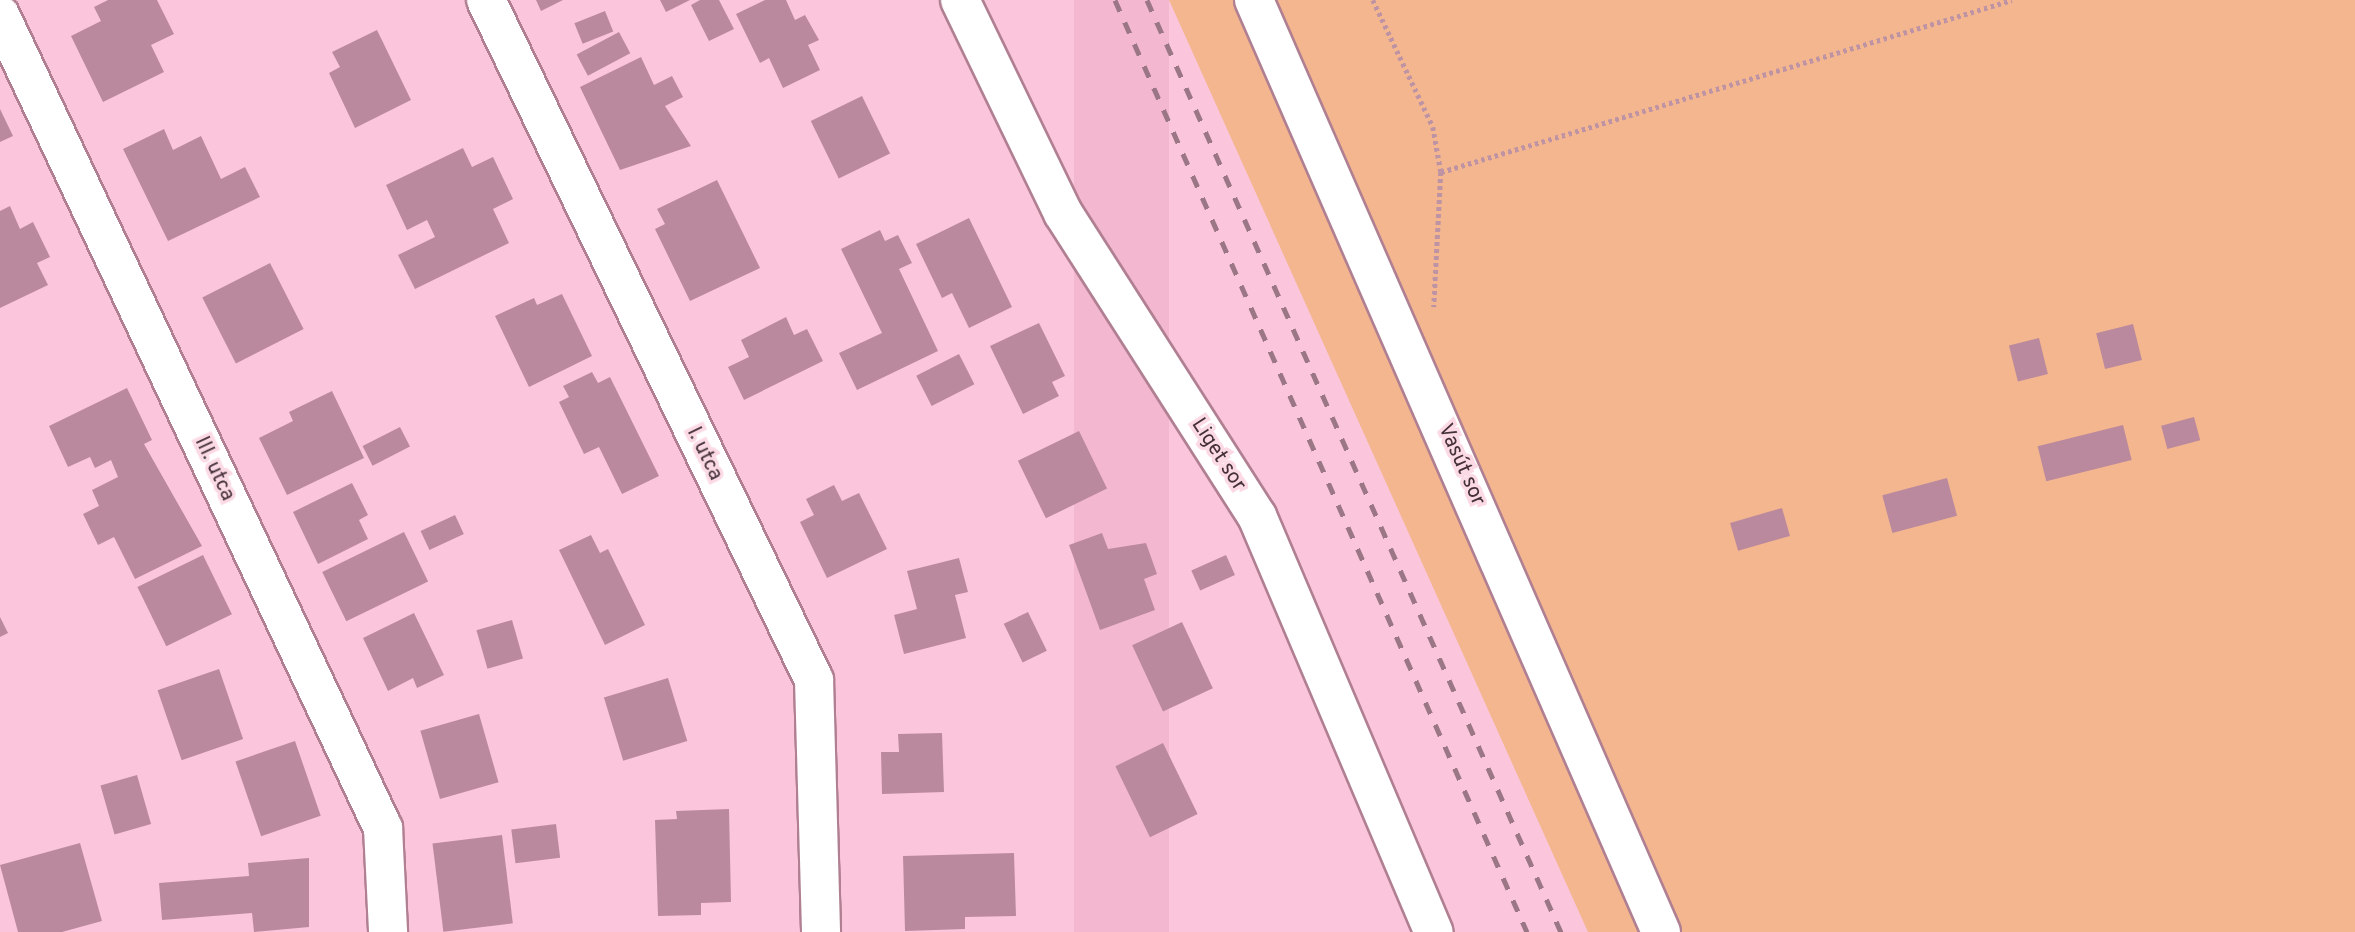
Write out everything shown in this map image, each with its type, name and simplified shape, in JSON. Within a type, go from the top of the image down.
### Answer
[{"type":"street","name":"I. utca","points":[[486,0],[814,680],[821,932]]},
{"type":"street","name":"Liget sor","points":[[960,0],[1063,213],[1257,516],[1434,932]]},
{"type":"street","name":"Vasút sor","points":[[1254,0],[1410,349],[1661,932]]},
{"type":"street","name":"III. utca","points":[[0,15],[383,828],[388,932]]},
{"type":"path","points":[[1373,0],[1433,127],[1441,172],[1433,311],[1410,349]]},
{"type":"path","points":[[1441,172],[2012,0]]},
{"type":"shaded area","points":[[1074,0],[1169,0],[1169,932],[1074,932]]},
{"type":"shaded area","points":[[1169,0],[2355,0],[2355,932],[1588,932]]},
{"type":"building","points":[[108,0],[157,0],[174,34],[151,45],[164,72],[103,102],[71,36],[101,21],[94,7]]},
{"type":"building","points":[[536,0],[563,0],[541,11]]},
{"type":"building","points":[[660,0],[690,0],[666,12]]},
{"type":"building","points":[[700,0],[719,0],[734,29],[709,41],[691,5]]},
{"type":"building","points":[[765,0],[786,0],[795,20],[805,15],[819,40],[808,45],[820,70],[783,88],[769,58],[760,63],[736,14]]},
{"type":"building","points":[[605,11],[613,31],[583,44],[574,23]]},
{"type":"building","points":[[377,30],[411,100],[355,128],[329,73],[340,67],[332,52]]},
{"type":"building","points":[[619,32],[630,53],[588,76],[577,55]]},
{"type":"building","points":[[641,57],[654,85],[672,76],[683,97],[665,106],[691,146],[620,170],[580,87]]},
{"type":"building","points":[[862,96],[890,154],[839,179],[811,121]]},
{"type":"building","points":[[0,109],[13,136],[0,142]]},
{"type":"building","points":[[164,129],[173,150],[201,136],[221,179],[245,167],[260,197],[168,241],[123,149]]},
{"type":"building","points":[[463,148],[472,167],[493,157],[513,199],[493,209],[509,243],[415,289],[398,255],[435,237],[427,220],[407,230],[386,185]]},
{"type":"building","points":[[717,180],[760,268],[690,301],[655,229],[665,224],[657,209]]},
{"type":"building","points":[[10,206],[20,229],[33,222],[50,257],[37,263],[48,285],[0,308],[0,211]]},
{"type":"building","points":[[969,218],[1012,307],[969,328],[952,293],[942,298],[916,244]]},
{"type":"building","points":[[880,230],[885,241],[898,235],[912,263],[899,269],[938,351],[857,390],[839,353],[882,333],[841,249]]},
{"type":"building","points":[[270,263],[304,329],[236,363],[202,298]]},
{"type":"building","points":[[562,294],[592,356],[529,387],[495,316],[534,298],[537,305]]},
{"type":"building","points":[[786,317],[794,335],[807,329],[823,361],[744,400],[728,367],[749,357],[741,340]]},
{"type":"building","points":[[1039,323],[1065,376],[1052,382],[1059,396],[1023,414],[990,346]]},
{"type":"building","points":[[2133,324],[2142,360],[2105,369],[2096,333]]},
{"type":"building","points":[[2039,338],[2048,374],[2018,381],[2009,345]]},
{"type":"building","points":[[959,354],[974,384],[932,406],[916,376]]},
{"type":"building","points":[[592,372],[598,383],[610,377],[659,476],[622,494],[599,447],[584,454],[559,402],[569,397],[563,386]]},
{"type":"building","points":[[127,388],[152,440],[144,444],[202,546],[135,579],[114,537],[98,545],[83,514],[99,506],[92,490],[118,477],[111,460],[95,468],[90,457],[68,467],[49,426]]},
{"type":"building","points":[[332,391],[364,458],[287,495],[259,438],[293,421],[289,412]]},
{"type":"building","points":[[2194,417],[2200,440],[2167,449],[2161,426]]},
{"type":"building","points":[[2123,425],[2132,460],[2046,481],[2038,446]]},
{"type":"building","points":[[400,427],[410,447],[373,466],[363,446]]},
{"type":"building","points":[[1079,431],[1107,489],[1046,518],[1018,461]]},
{"type":"building","points":[[1947,478],[1957,516],[1892,533],[1882,495]]},
{"type":"building","points":[[352,483],[368,515],[359,520],[368,539],[318,564],[293,512]]},
{"type":"building","points":[[834,485],[842,501],[859,493],[887,549],[827,578],[800,522],[814,515],[806,499]]},
{"type":"building","points":[[1782,508],[1790,536],[1738,551],[1730,523]]},
{"type":"building","points":[[455,515],[464,534],[429,550],[421,531]]},
{"type":"building","points":[[404,532],[428,581],[346,621],[322,572]]},
{"type":"building","points":[[1102,533],[1108,549],[1146,543],[1157,574],[1144,579],[1155,610],[1100,630],[1069,545]]},
{"type":"building","points":[[591,535],[600,553],[608,549],[645,625],[605,645],[559,550]]},
{"type":"building","points":[[203,555],[232,614],[166,646],[137,587]]},
{"type":"building","points":[[1226,555],[1235,575],[1200,591],[1191,570]]},
{"type":"building","points":[[959,558],[968,592],[955,595],[966,638],[904,654],[894,615],[917,609],[907,571]]},
{"type":"building","points":[[1028,612],[1047,651],[1023,662],[1004,624]]},
{"type":"building","points":[[414,613],[444,675],[417,688],[413,678],[388,691],[363,638]]},
{"type":"building","points":[[0,617],[8,633],[0,637]]},
{"type":"building","points":[[512,620],[523,658],[487,669],[476,630]]},
{"type":"building","points":[[1182,622],[1213,688],[1163,711],[1132,645]]},
{"type":"building","points":[[219,669],[243,739],[182,760],[158,690]]},
{"type":"building","points":[[668,678],[687,741],[623,761],[604,698]]},
{"type":"building","points":[[479,714],[499,782],[440,799],[420,731]]},
{"type":"building","points":[[942,733],[944,792],[882,794],[881,752],[899,752],[898,734]]},
{"type":"building","points":[[295,741],[321,816],[261,836],[235,762]]},
{"type":"building","points":[[1163,743],[1198,814],[1150,837],[1115,766]]},
{"type":"building","points":[[137,775],[151,824],[115,834],[100,785]]},
{"type":"building","points":[[729,809],[731,902],[701,903],[701,915],[658,916],[655,820],[677,819],[676,811]]},
{"type":"building","points":[[556,824],[560,858],[515,863],[511,829]]},
{"type":"building","points":[[502,835],[513,923],[443,932],[433,844]]},
{"type":"building","points":[[80,843],[102,921],[62,932],[18,932],[0,865]]},
{"type":"building","points":[[1014,853],[1016,916],[965,917],[965,929],[905,931],[903,856]]},
{"type":"building","points":[[309,858],[309,927],[254,932],[252,913],[162,920],[159,883],[249,876],[248,863]]},
{"type":"railway","points":[[1115,0],[1527,932]]},
{"type":"railway","points":[[1147,0],[1561,932]]}]
